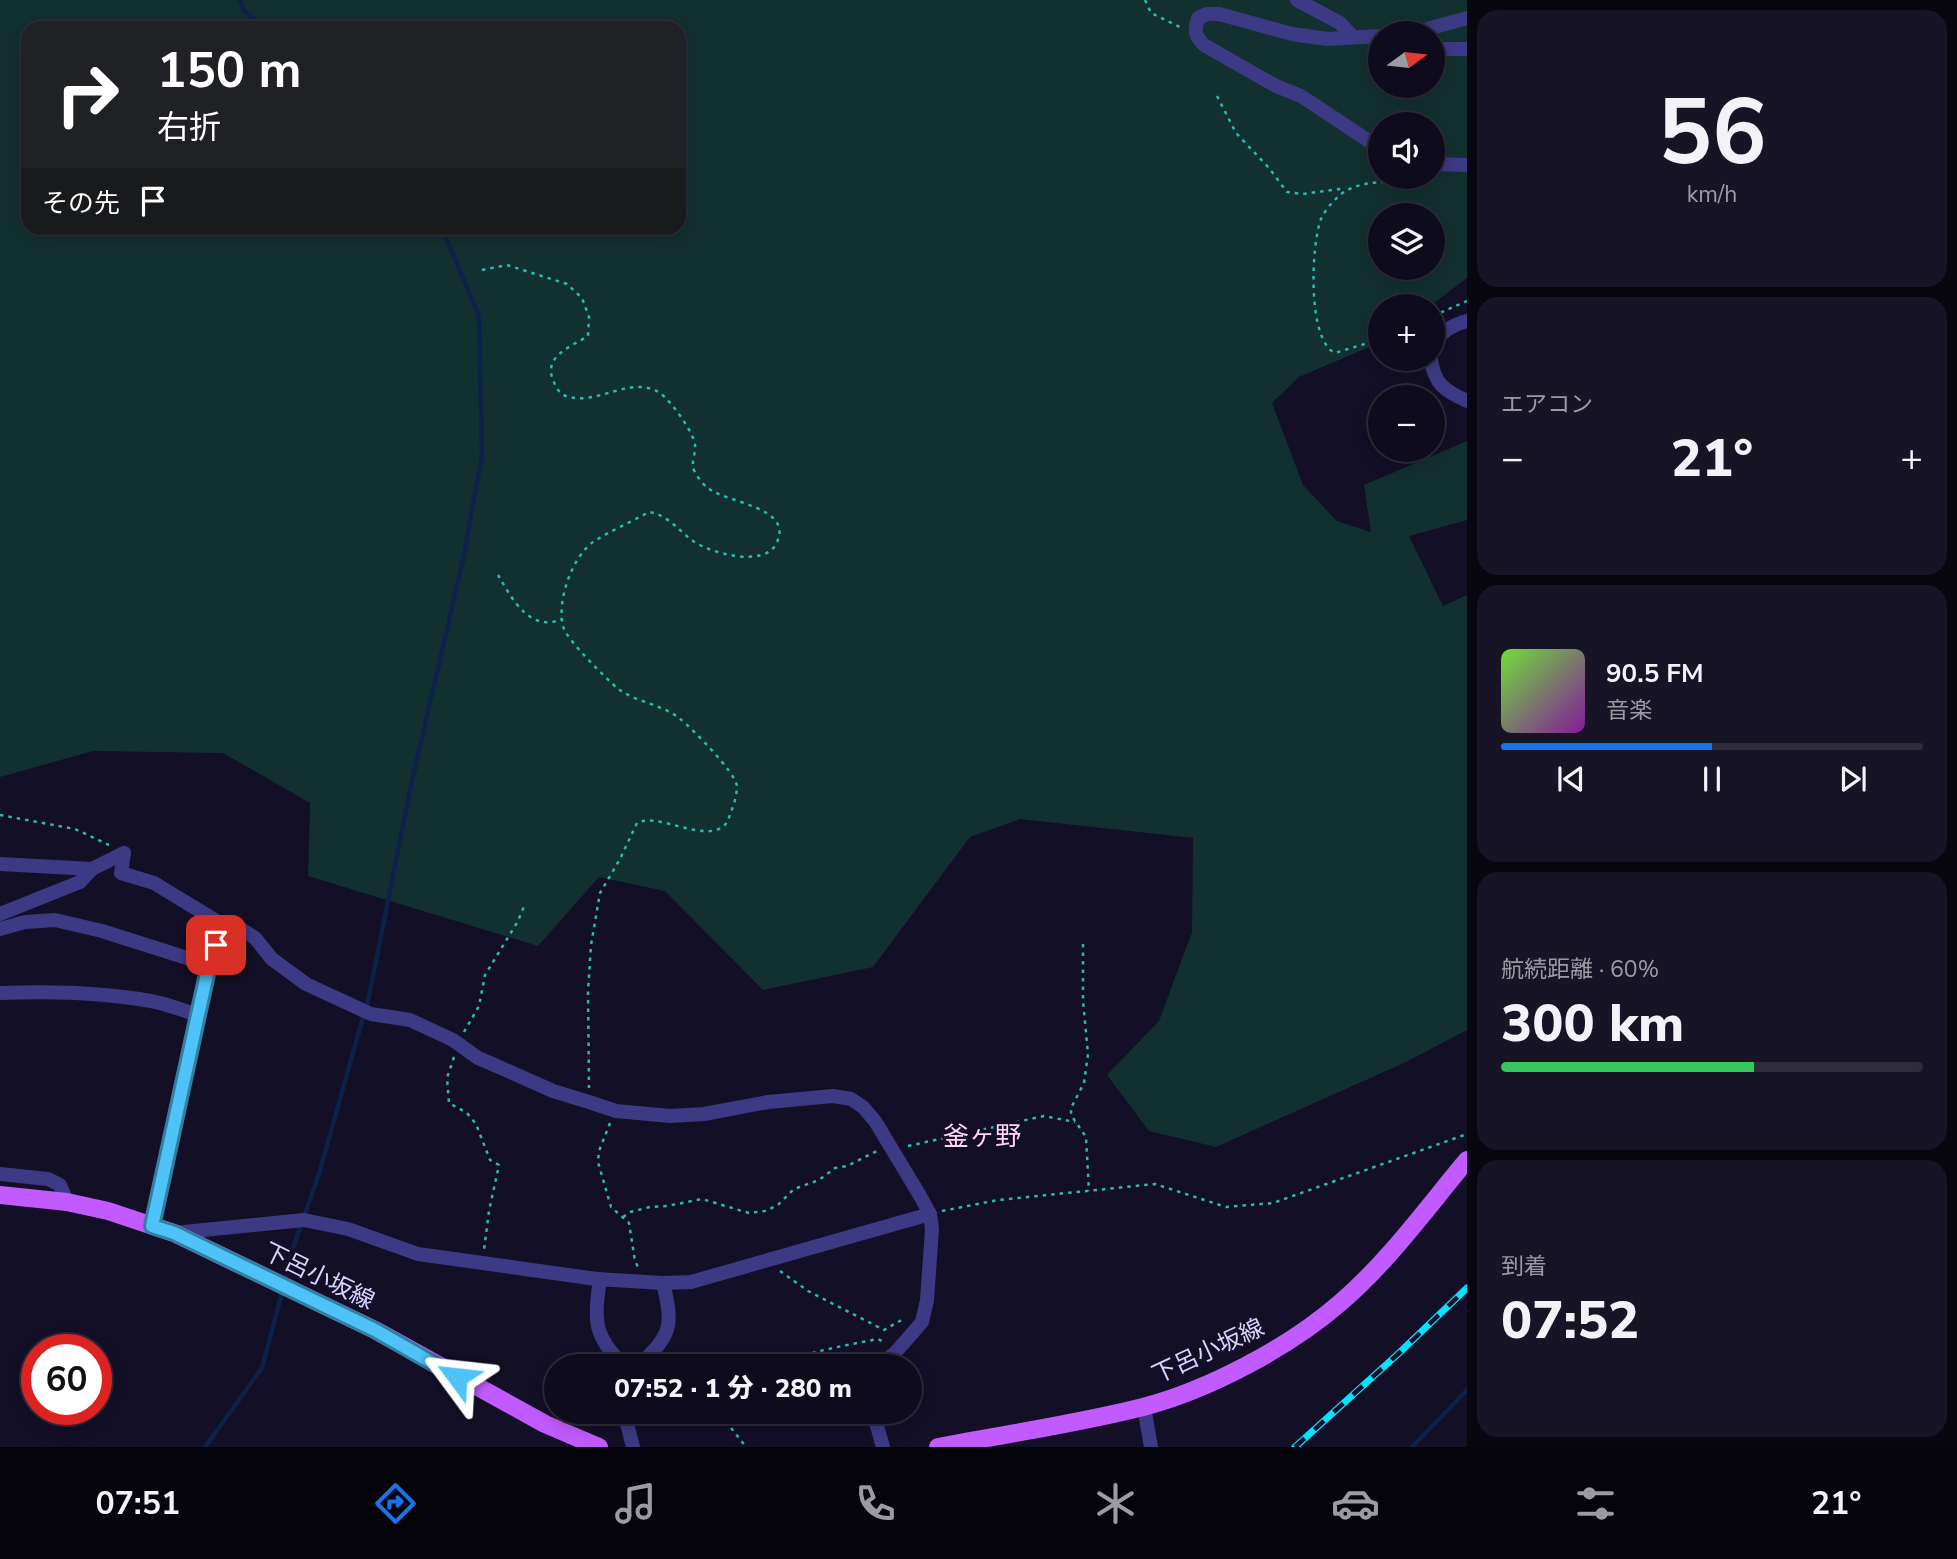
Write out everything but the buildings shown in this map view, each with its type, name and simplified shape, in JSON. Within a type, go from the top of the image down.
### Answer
[{"type":"main road","name":"下呂小坂線","points":[[938,1447],[1144,1407],[1241,1368],[1304,1331],[1340,1303],[1398,1243],[1467,1160]]},
{"type":"main road","name":"下呂小坂線","points":[[0,1195],[67,1202],[108,1211],[174,1233],[375,1330],[545,1424],[599,1447]]},
{"type":"street","points":[[1297,0],[1340,23],[1353,37]]},
{"type":"street","points":[[1368,36],[1327,39],[1292,34],[1219,14],[1207,14],[1198,18],[1195,29],[1196,37],[1204,45],[1276,86],[1301,96],[1368,140]]},
{"type":"street","points":[[1446,24],[1467,18]]},
{"type":"street","points":[[1446,49],[1467,49]]},
{"type":"street","points":[[1445,332],[1467,321]]},
{"type":"street","points":[[1433,371],[1441,387],[1467,401]]},
{"type":"street","points":[[0,914],[80,882],[93,869],[124,853]]},
{"type":"street","points":[[124,853],[121,873],[154,883],[223,925],[238,927],[255,938],[272,959],[306,984],[364,1011],[410,1020],[490,1063],[553,1091],[615,1111],[670,1116],[704,1115],[768,1102],[833,1096],[850,1099],[863,1107],[875,1121],[930,1214],[932,1247],[926,1307],[922,1322],[895,1353]]},
{"type":"street","points":[[0,864],[93,869]]},
{"type":"street","points":[[0,929],[25,922],[55,920],[102,931],[209,965]]},
{"type":"street","points":[[152,1226],[209,965],[223,925]]},
{"type":"street","points":[[0,993],[50,991],[92,994],[153,1001],[198,1015]]},
{"type":"street","points":[[0,1174],[48,1179],[60,1185],[67,1202]]},
{"type":"street","points":[[174,1233],[304,1220],[348,1229],[418,1254],[600,1279],[663,1283],[691,1282],[930,1214]]},
{"type":"street","points":[[600,1279],[595,1318],[600,1339],[612,1354]]},
{"type":"street","points":[[648,1354],[666,1334],[670,1314],[663,1283]]},
{"type":"street","points":[[1144,1407],[1151,1447]]},
{"type":"street","points":[[627,1424],[633,1447]]},
{"type":"street","points":[[876,1424],[883,1447]]},
{"type":"path","points":[[1145,0],[1152,13],[1179,28],[1195,29]]},
{"type":"path","points":[[1217,96],[1236,133],[1287,192],[1303,194],[1339,189],[1345,192]]},
{"type":"path","points":[[1368,343],[1335,353],[1327,349],[1317,327],[1314,278],[1316,237],[1320,220],[1327,208],[1345,192],[1372,183],[1427,179],[1460,164]]},
{"type":"path","points":[[482,270],[507,265],[567,284],[582,298],[589,317],[588,336],[556,356],[551,377],[558,390],[565,396],[584,399],[632,387],[657,391],[669,401],[695,444],[693,467],[705,487],[721,497],[755,506],[768,513],[776,522],[780,534],[776,545],[769,552],[740,557],[694,542],[659,514],[649,512],[591,544],[570,571],[562,605],[562,619],[565,631],[583,654],[618,688],[678,717],[725,764],[737,784],[735,802],[728,822],[722,828],[692,829],[648,820],[637,822],[600,893],[591,945],[588,991],[589,1102]]},
{"type":"path","points":[[1445,311],[1467,301]]},
{"type":"path","points":[[498,575],[524,612],[541,623],[550,624],[562,619]]},
{"type":"path","points":[[0,816],[75,829],[124,853]]},
{"type":"path","points":[[483,1262],[489,1210],[499,1165],[490,1160],[476,1124],[467,1113],[449,1102],[447,1078],[458,1044],[479,1006],[485,975],[518,921],[525,904]]},
{"type":"path","points":[[1083,944],[1083,1001],[1088,1054],[1084,1083],[1071,1108],[1075,1122],[1086,1137],[1089,1191]]},
{"type":"path","points":[[615,1111],[599,1151],[598,1162],[611,1207],[629,1223],[635,1262],[643,1272],[645,1282]]},
{"type":"path","points":[[623,1217],[630,1212],[650,1207],[702,1199],[749,1213],[765,1211],[778,1205],[793,1189],[819,1180],[835,1168],[847,1166],[866,1155],[1044,1116],[1075,1122]]},
{"type":"path","points":[[930,1214],[998,1200],[1155,1184],[1226,1207],[1273,1203],[1467,1134]]},
{"type":"path","points":[[766,1261],[808,1291],[884,1330],[926,1307]]},
{"type":"path","points":[[805,1354],[878,1339],[884,1341],[895,1353]]},
{"type":"path","points":[[727,1424],[746,1447]]},
{"type":"green space","points":[[0,0],[1467,0],[1467,278],[1445,295],[1368,294],[1368,348],[1299,377],[1272,403],[1303,485],[1337,521],[1371,532],[1364,485],[1418,462],[1445,462],[1445,450],[1467,441],[1467,520],[1409,536],[1443,606],[1467,595],[1467,1030],[1404,1063],[1216,1147],[1149,1131],[1107,1075],[1159,1021],[1192,932],[1193,838],[1020,819],[970,837],[873,967],[763,990],[665,891],[599,877],[538,946],[308,876],[310,803],[223,753],[93,751],[0,777]]},
{"type":"waterway","points":[[240,0],[243,10],[255,21]]},
{"type":"waterway","points":[[285,1280],[293,1248],[319,1174],[369,996],[412,781],[463,560],[482,455],[479,316],[445,235]]},
{"type":"waterway","points":[[205,1447],[262,1368],[283,1289]]},
{"type":"waterway","points":[[1412,1447],[1467,1390]]},
{"type":"railway","points":[[1295,1447],[1467,1288]]},
{"type":"district","name":"釜ヶ野","points":[[982,1136]]},
{"type":"route","points":[[216,945],[209,965],[152,1226],[174,1233],[375,1330],[457,1377]]}]
